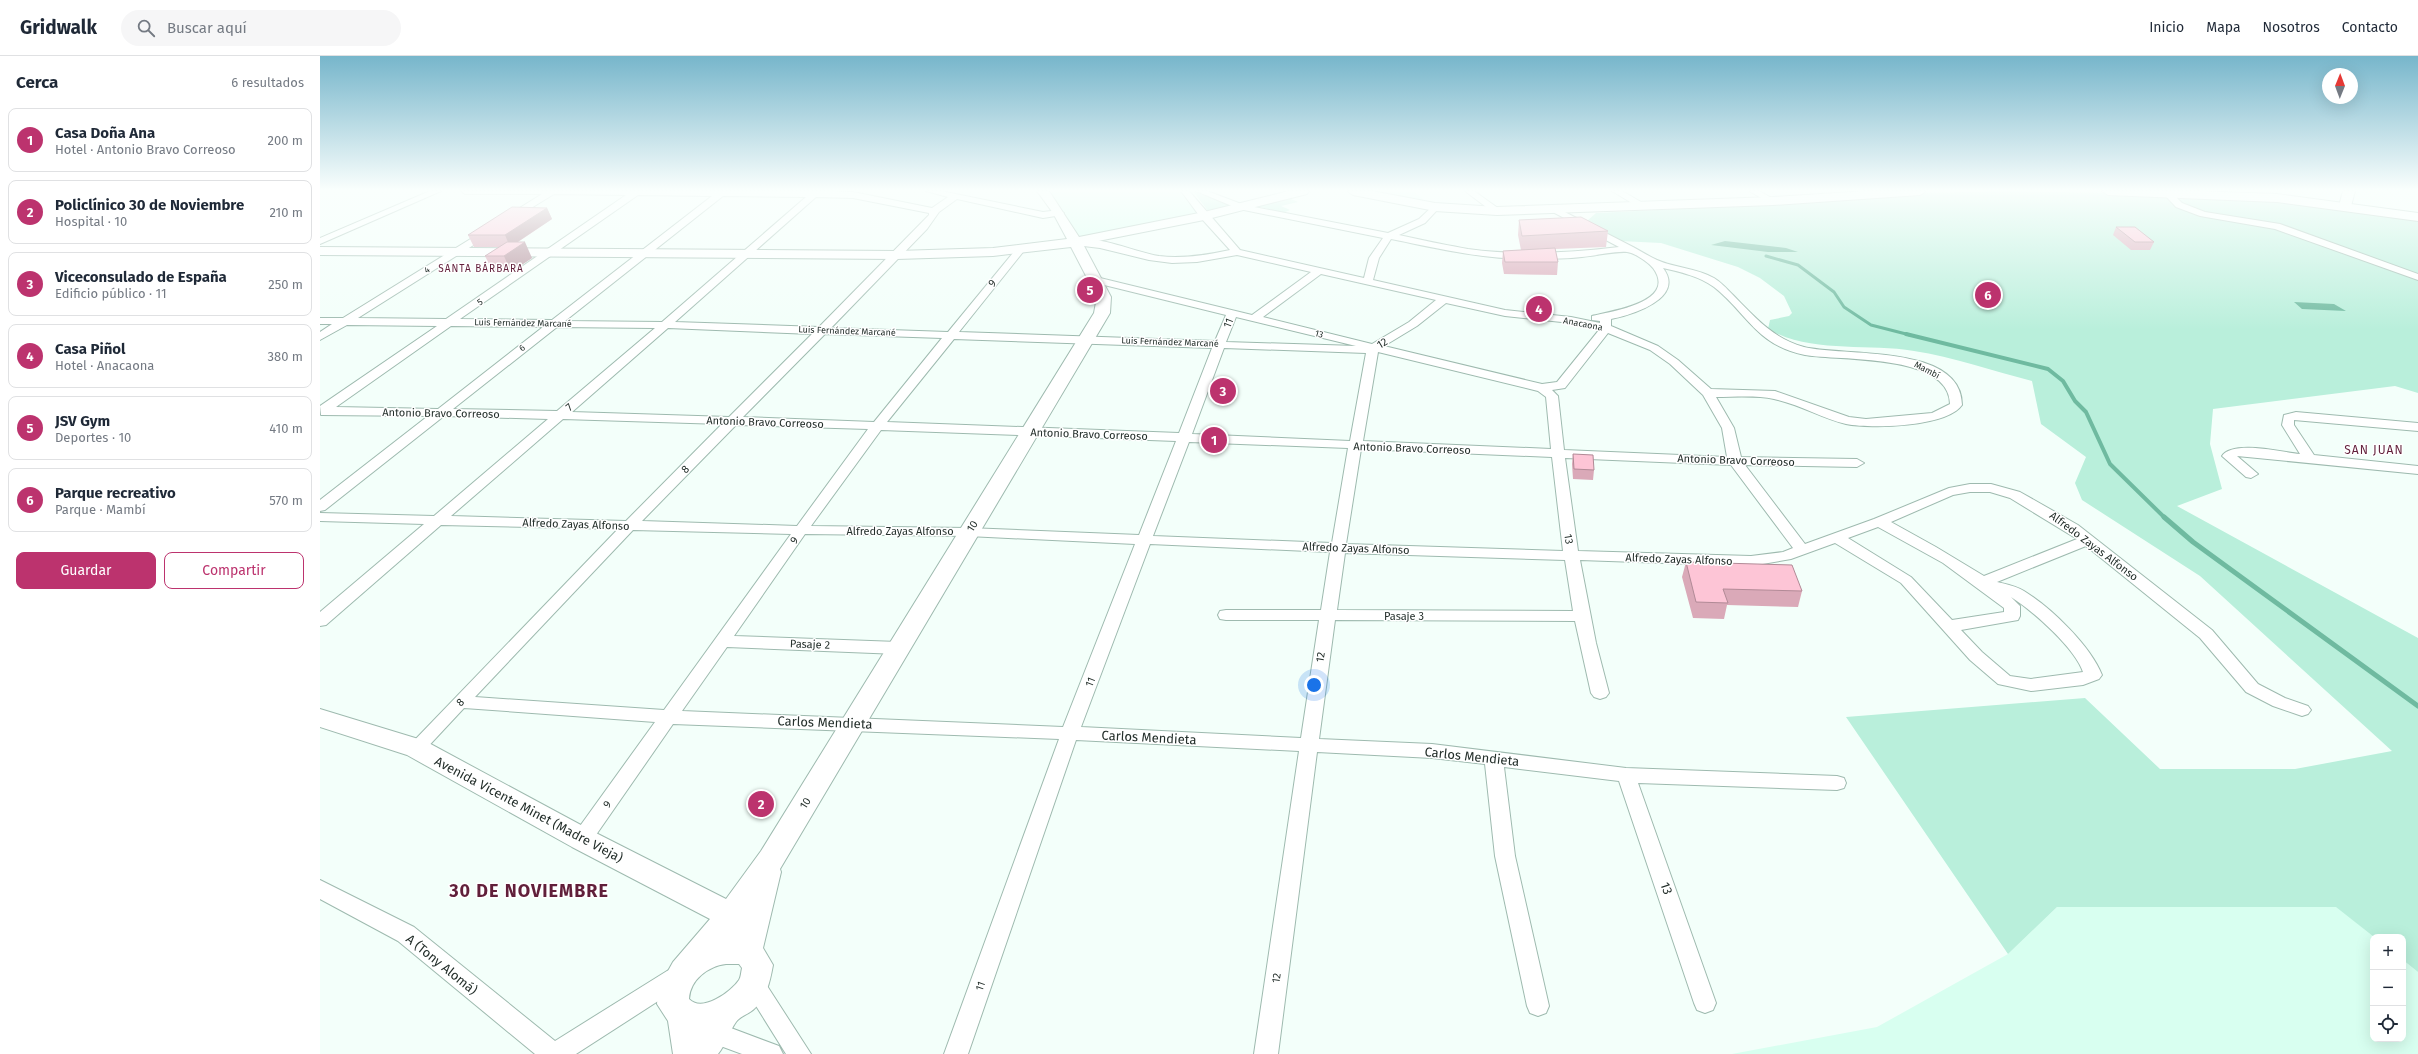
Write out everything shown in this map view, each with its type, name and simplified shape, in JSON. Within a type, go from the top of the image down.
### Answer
[{"type":"main road","name":"10","points":[[683,1015],[673,1004],[674,989],[684,972],[731,916],[771,859],[1102,313],[1104,297],[1073,238]]},
{"type":"main road","points":[[320,251],[553,251],[897,255],[1020,250],[1097,238]]},
{"type":"main road","name":"Avenida Vicente Minet (Madre Vieja)","points":[[320,718],[416,748],[582,839],[731,916]]},
{"type":"main road","name":"10","points":[[684,972],[704,956],[727,949],[747,951],[771,859]]},
{"type":"main road","points":[[689,1054],[683,1015],[702,1018],[713,1033],[743,1000],[754,985],[758,965],[747,951],[731,916]]},
{"type":"street","name":"4","points":[[320,336],[479,238]]},
{"type":"street","name":"5","points":[[321,411],[572,238]]},
{"type":"street","name":"6","points":[[320,507],[664,238]]},
{"type":"street","name":"7","points":[[320,621],[766,238]]},
{"type":"street","name":"8","points":[[416,748],[629,526],[913,238]]},
{"type":"street","points":[[1224,238],[1237,252]]},
{"type":"street","points":[[1368,280],[1374,258],[1388,238]]},
{"type":"street","points":[[1397,238],[1469,252],[1525,256],[1575,255],[1630,249]]},
{"type":"street","points":[[1608,238],[1653,262],[1663,275],[1665,281]]},
{"type":"street","points":[[2308,238],[2418,277]]},
{"type":"street","points":[[1075,242],[1090,242],[1171,260],[1196,259],[1237,252]]},
{"type":"street","name":"9","points":[[582,839],[801,530],[878,426],[1020,250]]},
{"type":"street","name":"Anacaona","points":[[1237,252],[1368,280],[1519,316],[1606,323],[1654,348],[1674,362],[1708,393],[1728,428],[1734,461],[1802,550]]},
{"type":"street","name":"Mambí","points":[[1653,262],[1716,284],[1768,337],[1785,346],[1829,356],[1872,355],[1906,360],[1920,365],[1945,379],[1952,387],[1956,397],[1956,405],[1935,417],[1866,423],[1847,420],[1774,395],[1708,393]]},
{"type":"street","points":[[1256,317],[1320,270]]},
{"type":"street","points":[[1606,323],[1652,300],[1660,294],[1665,281],[1670,277],[1696,276]]},
{"type":"street","name":"13","points":[[1096,280],[1256,317],[1373,348],[1542,388],[1561,385],[1606,323]]},
{"type":"street","name":"12","points":[[1266,1054],[1307,744],[1327,615],[1340,548],[1354,445],[1373,348],[1413,324],[1444,299]]},
{"type":"street","name":"11","points":[[956,1054],[1070,733],[1185,438],[1232,312]]},
{"type":"street","name":"Luis Fernández Marcané","points":[[320,322],[663,325],[951,334],[1364,350],[1373,348]]},
{"type":"street","name":"13","points":[[1542,388],[1552,396],[1556,453],[1572,556],[1591,664],[1600,693]]},
{"type":"street","name":"Antonio Bravo Correoso","points":[[321,411],[559,415],[1031,431],[1734,461],[1857,463]]},
{"type":"street","points":[[2309,458],[2288,425],[2288,418],[2296,416],[2418,427]]},
{"type":"street","points":[[2251,474],[2229,456],[2231,453],[2237,451],[2418,470]]},
{"type":"street","name":"Alfredo Zayas Alfonso","points":[[320,517],[801,530],[968,532],[1145,538],[1340,548],[1751,561],[1786,556],[1878,522],[1949,492],[1970,488],[1991,488],[2015,495],[2036,506],[2087,540],[2206,634],[2252,688],[2279,702],[2302,710]]},
{"type":"street","points":[[1878,522],[1930,548],[1962,568],[2012,606],[2012,616],[1950,626]]},
{"type":"street","points":[[1835,537],[1906,580],[1997,676],[2012,683],[2041,684],[2083,679],[2093,675],[2088,662],[2072,644],[2028,602],[2011,591],[1981,583]]},
{"type":"street","points":[[1981,583],[2087,540]]},
{"type":"street","name":"Pasaje 3","points":[[1226,615],[1582,616]]},
{"type":"street","name":"Pasaje 2","points":[[722,641],[898,648]]},
{"type":"street","name":"Carlos Mendieta","points":[[460,702],[668,717],[854,723],[1432,751],[1626,775],[1837,783]]},
{"type":"street","points":[[1494,758],[1505,856],[1538,1006]]},
{"type":"street","name":"13","points":[[1626,775],[1666,885],[1704,1003]]},
{"type":"street","name":"A (Tony Alomá)","points":[[320,889],[406,934],[554,1054]]},
{"type":"street","name":"10","points":[[554,1054],[684,972]]},
{"type":"street","points":[[754,985],[799,1054]]},
{"type":"street","points":[[713,1033],[771,1054]]},
{"type":"shaded area","points":[[1077,238],[1103,238],[1080,243]]},
{"type":"shaded area","points":[[1614,238],[2418,238],[2418,393],[2395,386],[2213,409],[2210,444],[2222,489],[2177,506],[2418,638],[2418,972],[2406,962],[2406,934],[2370,934],[2336,907],[2057,907],[2008,954],[1846,717],[2085,698],[2160,769],[2295,769],[2392,751],[2200,576],[2082,500],[2075,483],[2086,457],[2041,424],[2032,381],[1958,360],[1914,351],[1820,345],[1785,337],[1768,329],[1770,320],[1789,316],[1792,313],[1784,296],[1760,278],[1738,267],[1661,243],[1620,241]]},
{"type":"shaded area","points":[[1725,241],[1786,248],[1798,252],[1768,252],[1711,245]]},
{"type":"shaded area","points":[[2294,302],[2334,304],[2346,311],[2302,309]]},
{"type":"shaded area","points":[[2057,907],[2337,907],[2370,934],[2370,1042],[2406,1042],[2406,962],[2418,972],[2418,1054],[1732,1054],[1877,1027],[2008,954]]},
{"type":"building","points":[[2129,238],[2148,238],[2154,242],[2135,242]]},
{"type":"building","points":[[507,242],[525,242],[504,256],[485,256]]},
{"type":"building","points":[[1555,248],[1558,262],[1505,262],[1503,251]]},
{"type":"building","points":[[1573,454],[1593,455],[1594,470],[1574,469]]},
{"type":"building","points":[[1686,562],[1792,565],[1802,591],[1723,589],[1728,603],[1696,602]]},
{"type":"waterway","points":[[1766,256],[1798,265],[1834,292],[1844,307],[1871,325],[1909,335]]},
{"type":"waterway","points":[[1909,335],[2048,369],[2063,381],[2075,401],[2086,412],[2110,464],[2165,518]]},
{"type":"waterway","points":[[2164,517],[2193,542],[2418,706]]},
{"type":"place","name":"JSV Gym","points":[[1090,290]]},
{"type":"place","name":"Parque recreativo","points":[[1988,295]]},
{"type":"place","name":"Casa Piñol","points":[[1539,309]]},
{"type":"place","name":"Viceconsulado de España","points":[[1223,391]]},
{"type":"place","name":"Casa Doña Ana","points":[[1214,440]]},
{"type":"place","name":"Policlínico 30 de Noviembre","points":[[761,804]]},
{"type":"district","name":"SANTA BÁRBARA","points":[[481,268]]},
{"type":"district","name":"SAN JUAN","points":[[2374,450]]},
{"type":"district","name":"30 DE NOVIEMBRE","points":[[529,891]]}]
